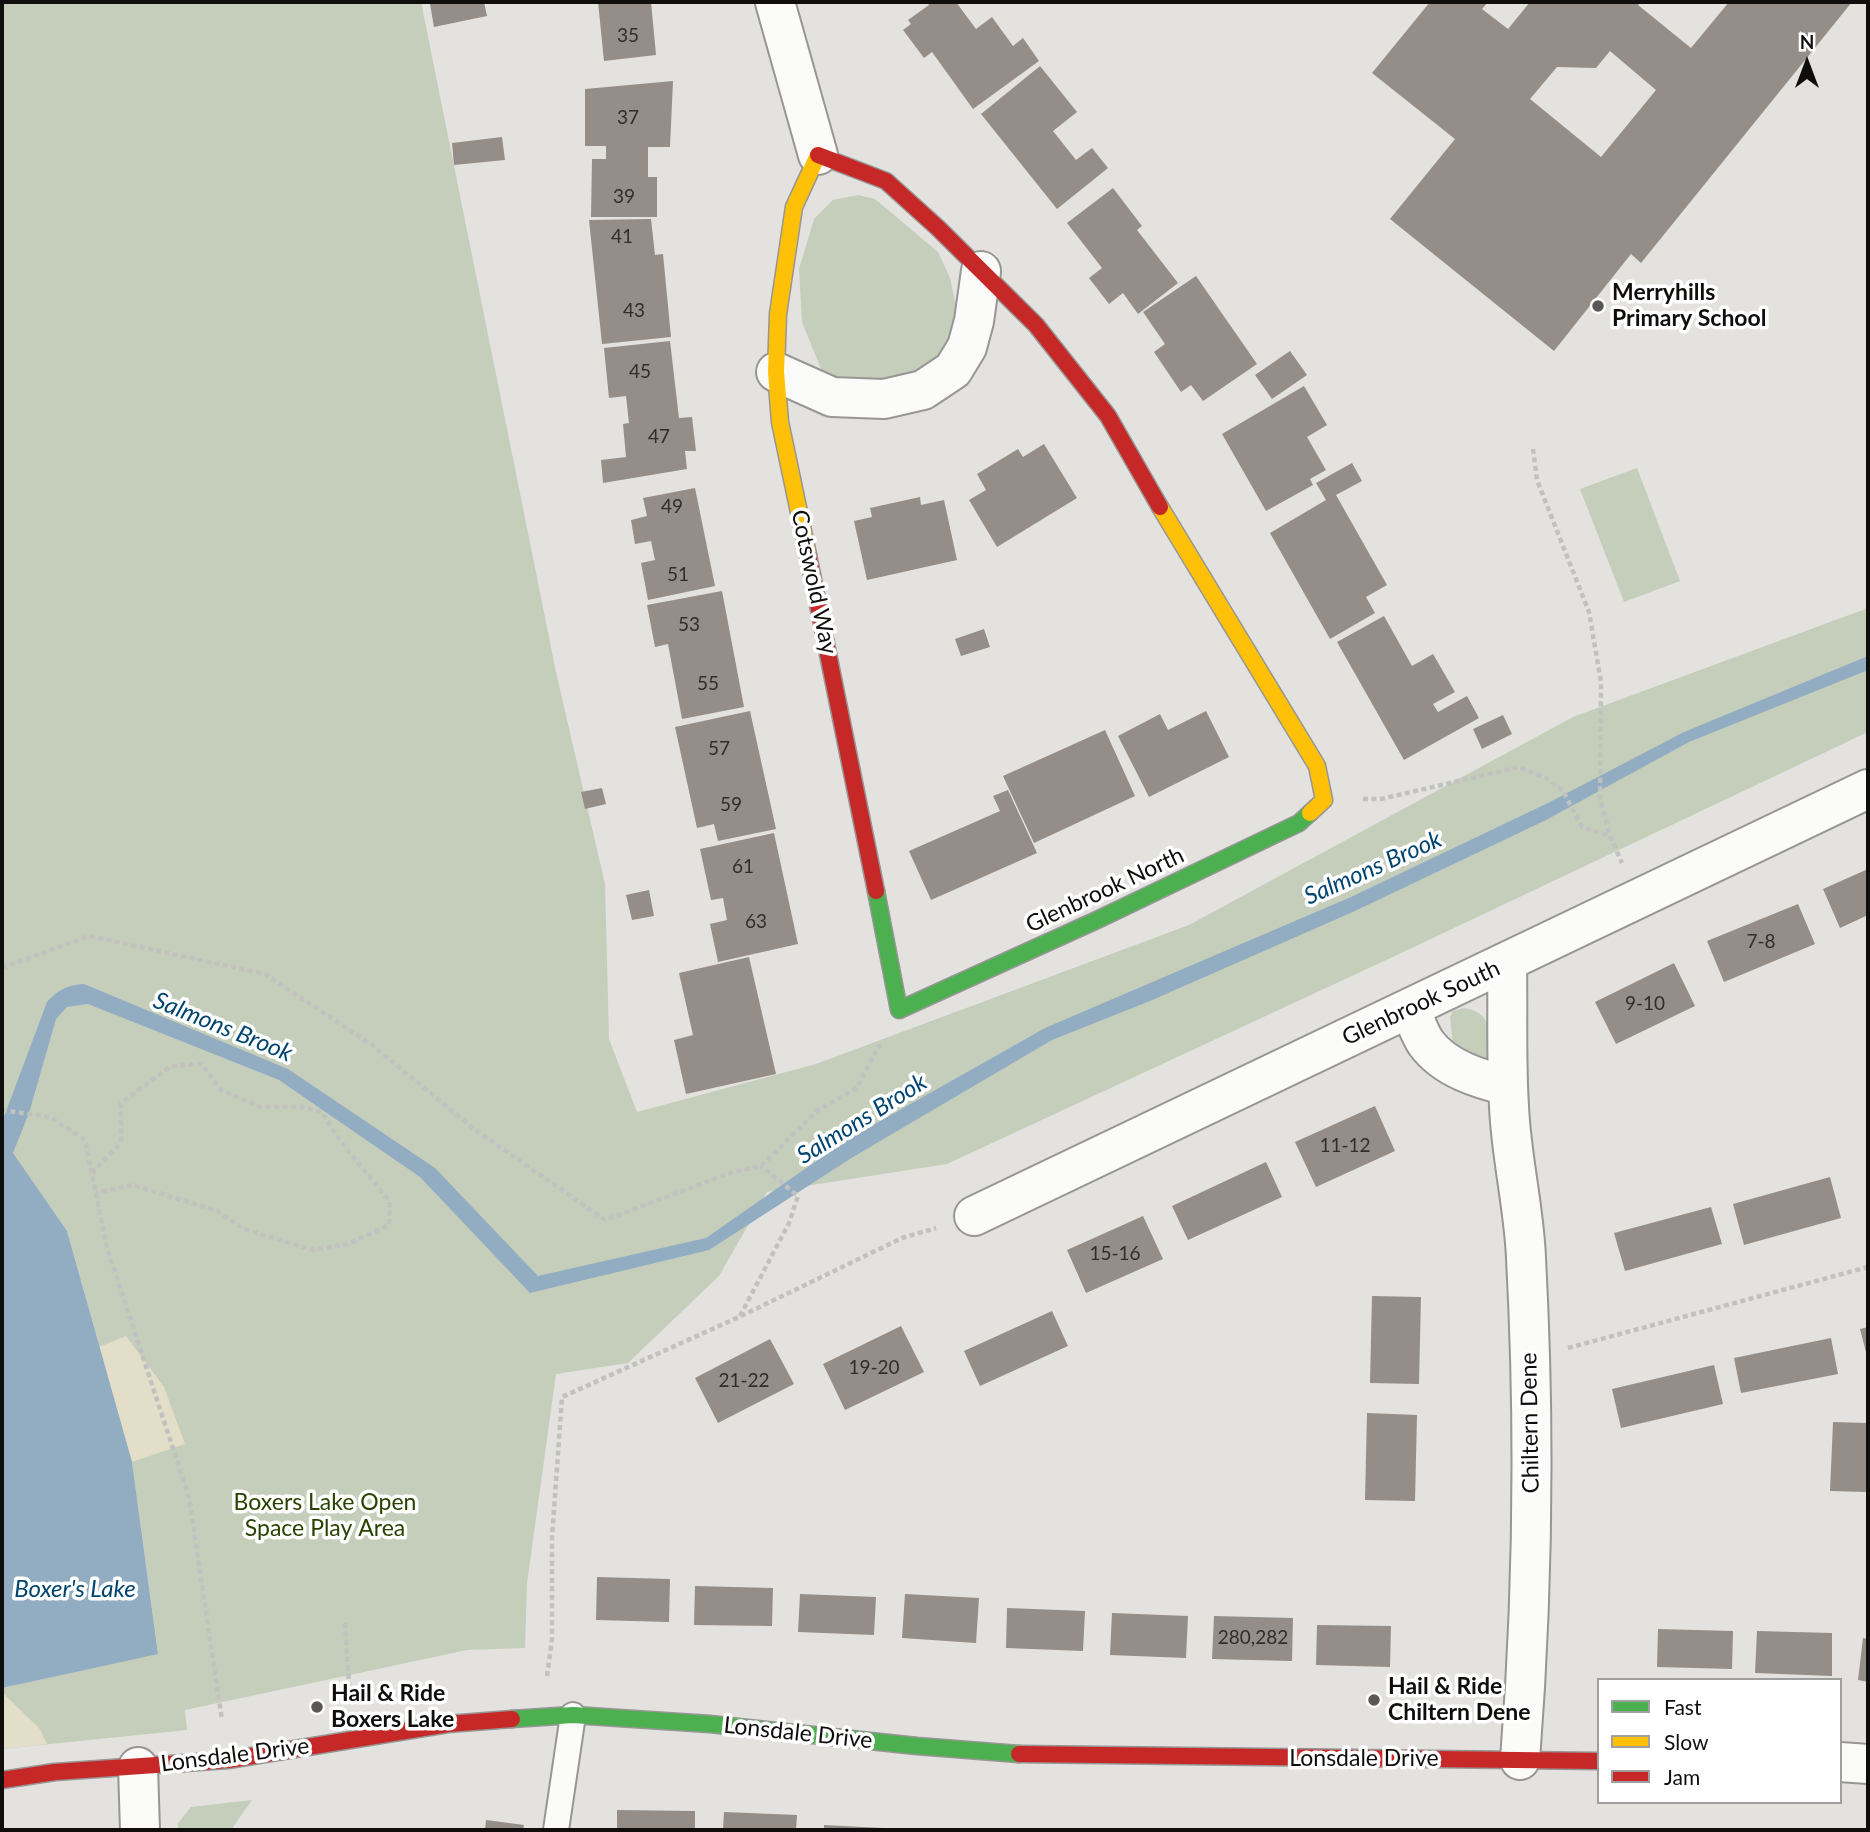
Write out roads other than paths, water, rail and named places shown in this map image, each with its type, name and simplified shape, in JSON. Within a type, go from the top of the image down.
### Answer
[{"type":"street","points":[[775,2],[818,155],[886,181],[981,271],[974,321],[967,347],[953,370],[923,390],[884,399],[832,397],[776,372]]},
{"type":"street","name":"Cotswold Way","points":[[818,155],[794,207],[778,314],[776,372],[780,422],[832,667],[899,1010]]},
{"type":"street","name":"Glenbrook North","points":[[899,1010],[1097,920],[1299,823],[1324,800],[1317,766],[1188,555],[1108,416],[1036,326],[981,271]]},
{"type":"street","name":"Glenbrook South","points":[[974,1216],[1868,789]]},
{"type":"street","name":"Chiltern Dene","points":[[1507,963],[1508,1086],[1526,1255],[1530,1358],[1529,1636],[1520,1760]]},
{"type":"street","points":[[1410,1008],[1427,1043],[1443,1059],[1475,1077],[1508,1086]]},
{"type":"street","name":"Lonsdale Drive","points":[[2,1780],[55,1772],[228,1760],[448,1724],[541,1715],[710,1724],[917,1746],[1023,1754],[1597,1761]]},
{"type":"street","points":[[1842,1762],[1868,1764]]},
{"type":"street","points":[[138,1767],[140,1830]]},
{"type":"lane","points":[[556,1830],[573,1715]]},
{"type":"water","name":"Boxer's Lake","points":[[1868,656],[1868,670],[1689,742],[1546,820],[1355,911],[1150,1001],[1052,1040],[853,1157],[709,1250],[530,1293],[420,1177],[279,1080],[88,1004],[67,1007],[56,1019],[29,1113],[13,1153],[67,1231],[132,1462],[158,1654],[2,1688],[2,1122],[47,1002],[63,989],[84,984],[288,1069],[435,1168],[538,1276],[706,1238],[845,1141],[1045,1028],[1351,897],[1548,803],[1684,732]]},
{"type":"place","name":"Merryhills Primary School","points":[[1598,306]]},
{"type":"place","name":"Hail & Ride Chiltern Dene","points":[[1374,1700]]},
{"type":"place","name":"Hail & Ride Boxers Lake","points":[[317,1707]]},
{"type":"water label","name":"Salmons Brook","points":[[1373,868]]},
{"type":"water label","name":"Salmons Brook","points":[[223,1027]]},
{"type":"water label","name":"Salmons Brook","points":[[862,1119]]},
{"type":"park label","name":"Boxers Lake Open Space Play Area","points":[[325,1516]]}]
